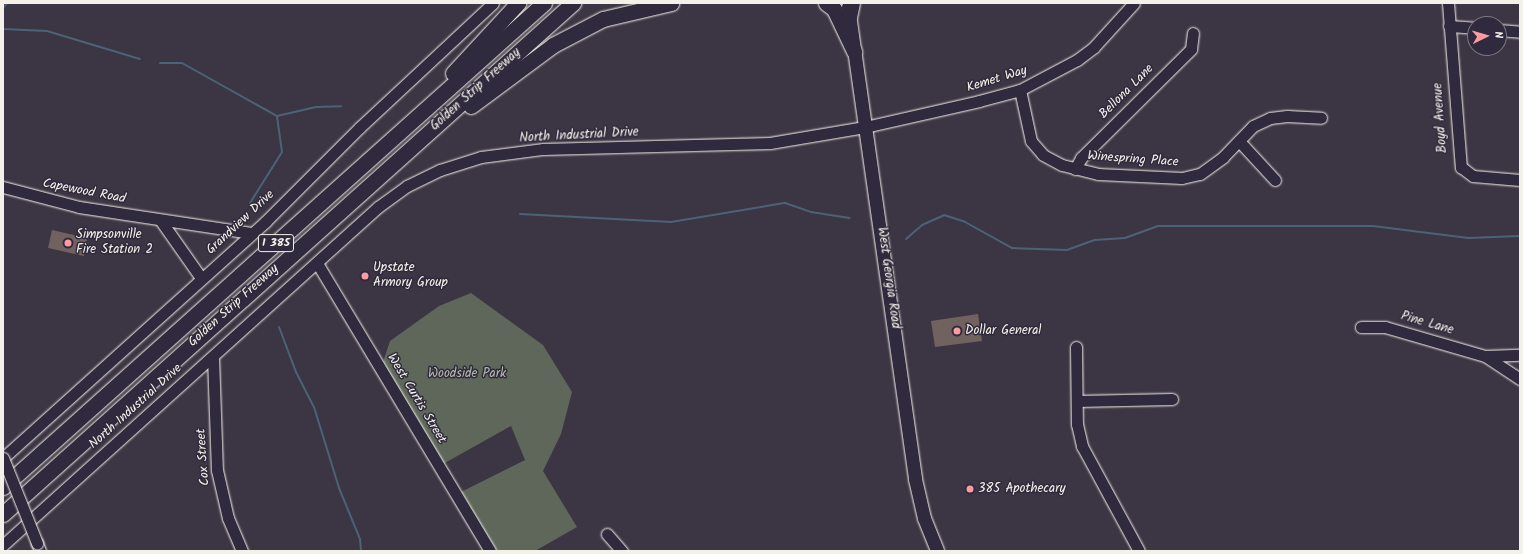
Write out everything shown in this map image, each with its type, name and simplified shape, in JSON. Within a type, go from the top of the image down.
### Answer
[{"type":"highway","points":[[393,138],[518,3]]},
{"type":"highway","name":"Golden Strip Freeway","points":[[3,487],[544,3]]},
{"type":"highway","name":"Golden Strip Freeway","points":[[3,514],[573,3]]},
{"type":"highway","points":[[410,149],[553,45],[604,19],[671,3]]},
{"type":"highway","points":[[826,3],[834,9],[854,51]]},
{"type":"main road","name":"West Georgia Road","points":[[849,8],[915,479],[926,526],[937,551]]},
{"type":"street","name":"Grandview Drive","points":[[3,458],[251,233],[493,3]]},
{"type":"street","name":"Kemet Way","points":[[865,126],[1020,90],[1051,76],[1094,47],[1134,3]]},
{"type":"street","name":"Boyd Avenue","points":[[1448,3],[1461,167],[1473,176],[1520,180]]},
{"type":"street","points":[[1449,26],[1467,27]]},
{"type":"street","points":[[1507,31],[1520,32]]},
{"type":"street","name":"Bellona Lane","points":[[1074,169],[1081,158],[1191,49],[1194,33]]},
{"type":"street","name":"Winespring Place","points":[[1020,90],[1031,141],[1043,155],[1074,169],[1098,174],[1182,178],[1200,174],[1239,141],[1253,126],[1270,118],[1287,116],[1321,118]]},
{"type":"street","name":"North Industrial Drive","points":[[3,545],[378,207],[407,186],[440,170],[481,157],[543,149],[770,143],[865,126]]},
{"type":"street","points":[[1239,141],[1275,180]]},
{"type":"street","name":"Capewood Road","points":[[3,187],[53,201],[161,220],[251,233]]},
{"type":"street","points":[[161,220],[201,278]]},
{"type":"street","name":"West Curtis Street","points":[[317,263],[490,551]]},
{"type":"street","name":"Pine Lane","points":[[1361,327],[1385,327],[1485,356],[1520,379]]},
{"type":"street","points":[[1076,347],[1077,401],[1082,446],[1138,551]]},
{"type":"street","name":"Pine Lane","points":[[1485,356],[1520,355]]},
{"type":"street","name":"Cox Street","points":[[212,357],[217,470],[226,511],[242,551]]},
{"type":"street","points":[[1077,401],[1172,399]]},
{"type":"street","points":[[3,458],[39,547]]},
{"type":"street","points":[[607,534],[622,551]]},
{"type":"green space","name":"Woodside Park","points":[[471,293],[543,345],[572,392],[561,434],[543,471],[577,527],[535,551],[497,551],[461,492],[525,460],[511,426],[443,464],[383,362],[390,341],[439,306]]},
{"type":"building","name":"Simpsonville Fire Station 2","points":[[52,230],[87,238],[84,256],[48,248]]},
{"type":"building","name":"Dollar General","points":[[978,314],[982,341],[935,347],[931,321]]},
{"type":"waterway","points":[[3,8],[7,3]]},
{"type":"waterway","points":[[3,29],[47,31],[140,59]]},
{"type":"waterway","points":[[160,63],[182,63],[277,116],[316,107],[341,106]]},
{"type":"waterway","points":[[250,203],[282,152],[277,116]]},
{"type":"waterway","points":[[520,214],[671,222],[785,203],[811,212],[850,218]]},
{"type":"waterway","points":[[906,239],[922,225],[944,215],[965,222],[1012,248],[1067,250],[1095,240],[1125,238],[1158,226],[1373,226],[1468,238],[1520,236]]},
{"type":"waterway","points":[[279,327],[296,372],[314,407],[339,488],[360,539],[361,551]]},
{"type":"place","name":"Simpsonville Fire Station 2","points":[[68,243]]},
{"type":"place","name":"Upstate Armory Group","points":[[365,276]]},
{"type":"place","name":"Dollar General","points":[[957,331]]},
{"type":"place","name":"385 Apothecary","points":[[970,489]]}]
